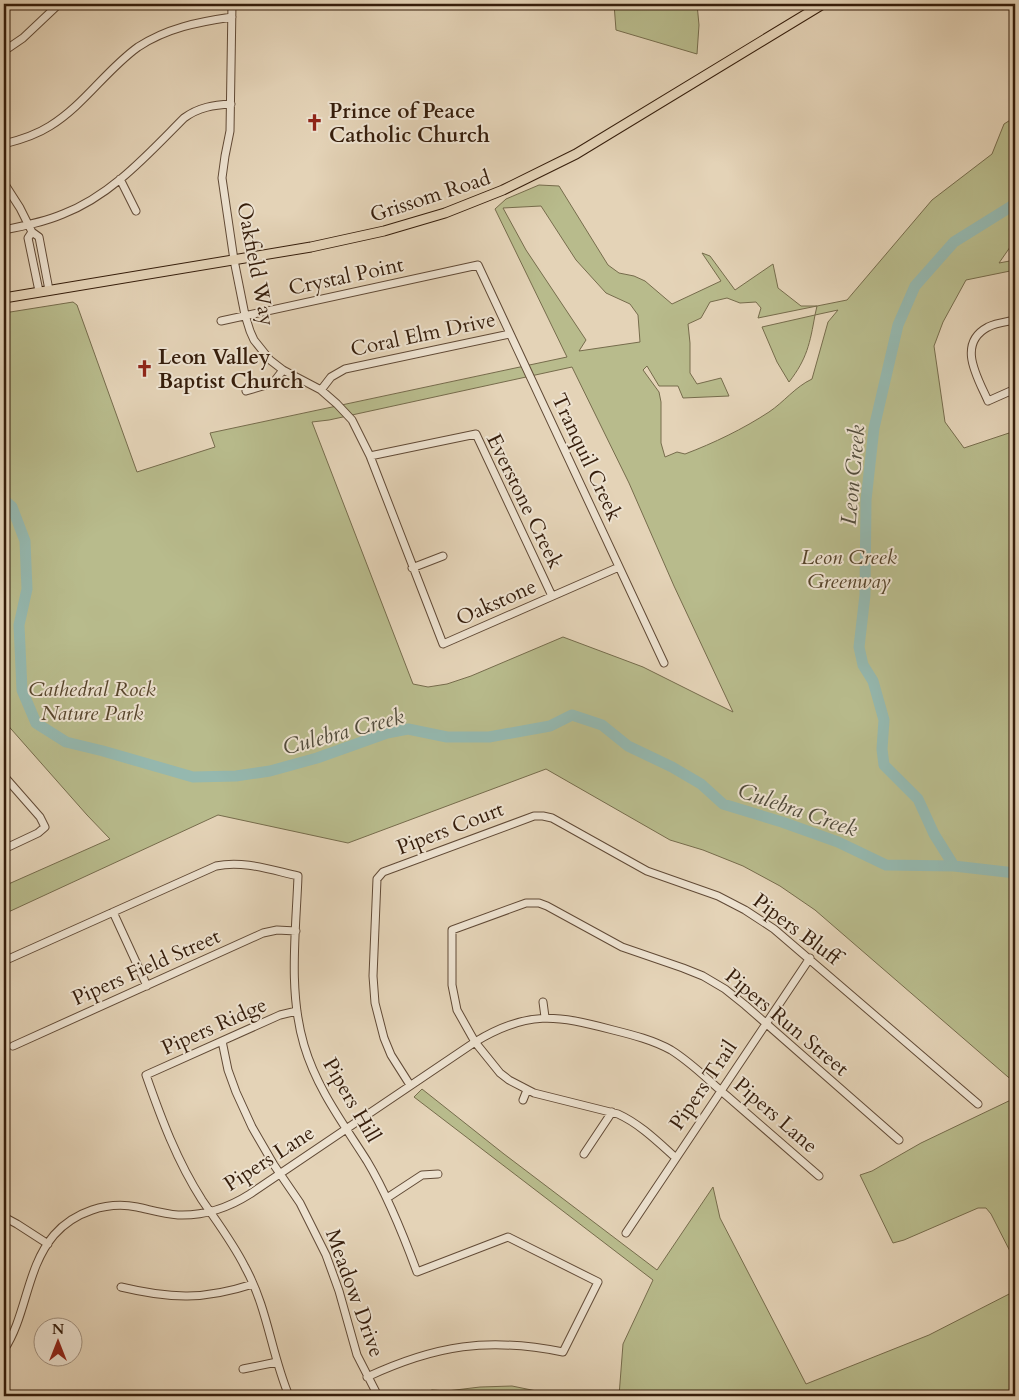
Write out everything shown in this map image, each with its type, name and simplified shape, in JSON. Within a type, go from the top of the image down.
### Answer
[{"type":"main road","name":"Grissom Road","points":[[4,298],[311,247],[384,231],[446,213],[503,190],[594,144],[823,4]]},
{"type":"street","points":[[4,51],[23,38],[59,4]]},
{"type":"street","name":"Oakfield Way","points":[[232,4],[230,131],[222,178],[234,260],[245,315],[257,346],[270,360],[283,370],[321,390],[352,420],[370,456],[443,644]]},
{"type":"street","points":[[4,144],[39,132],[60,119],[128,55],[164,32],[191,24],[232,17]]},
{"type":"street","points":[[4,230],[31,228],[81,206],[99,196],[120,179],[192,112],[207,107],[231,104]]},
{"type":"street","points":[[120,179],[136,211]]},
{"type":"street","points":[[4,183],[31,228],[39,237],[49,290]]},
{"type":"street","points":[[31,228],[28,238],[39,292]]},
{"type":"street","name":"Crystal Point","points":[[221,321],[478,266]]},
{"type":"street","name":"Tranquil Creek","points":[[478,266],[664,663]]},
{"type":"street","points":[[1015,320],[987,328],[976,339],[972,348],[972,363],[988,401],[1015,388]]},
{"type":"street","name":"Coral Elm Drive","points":[[321,390],[331,378],[345,369],[510,334]]},
{"type":"street","points":[[246,391],[273,383],[283,370]]},
{"type":"street","name":"Everstone Creek","points":[[370,456],[476,434],[552,596]]},
{"type":"street","points":[[412,568],[443,556]]},
{"type":"street","name":"Oakstone","points":[[443,644],[619,566]]},
{"type":"street","points":[[4,776],[40,817],[45,827],[38,833],[4,849]]},
{"type":"street","name":"Pipers Court","points":[[410,1086],[391,1055],[384,1038],[375,1003],[377,879],[383,872],[538,816]]},
{"type":"street","name":"Pipers Bluff","points":[[538,816],[552,818],[647,871],[708,892],[745,910],[774,928],[978,1104]]},
{"type":"street","name":"Pipers Hill","points":[[113,912],[222,864],[241,864],[298,876],[295,993],[304,1045],[324,1095],[367,1162],[387,1198],[408,1245],[417,1272],[508,1237],[598,1282],[563,1352],[517,1345],[473,1344],[424,1354],[367,1377]]},
{"type":"street","name":"Pipers Run Street","points":[[475,1042],[460,1017],[453,997],[451,974],[452,930],[532,902],[547,906],[622,947],[703,976],[725,989],[899,1140]]},
{"type":"street","points":[[4,961],[113,912],[147,986]]},
{"type":"street","name":"Pipers Field Street","points":[[13,1046],[263,933],[277,930],[296,931]]},
{"type":"street","name":"Pipers Trail","points":[[626,1232],[810,958]]},
{"type":"street","points":[[544,1002],[545,1018]]},
{"type":"street","name":"Pipers Ridge","points":[[211,1212],[202,1200],[165,1128],[146,1075],[280,1015],[297,1011]]},
{"type":"street","name":"Pipers Lane","points":[[4,1350],[12,1335],[33,1276],[48,1244],[58,1231],[71,1221],[102,1207],[128,1206],[175,1215],[211,1212],[238,1201],[475,1042],[490,1033],[514,1023],[545,1018],[576,1020],[641,1038],[670,1050],[696,1068],[819,1176]]},
{"type":"street","name":"Meadow Drive","points":[[222,1041],[228,1070],[252,1127],[300,1203],[326,1255],[339,1291],[354,1348],[378,1396]]},
{"type":"street","points":[[475,1042],[500,1073],[526,1090],[612,1112],[626,1118],[641,1128],[676,1158]]},
{"type":"street","points":[[522,1100],[526,1090]]},
{"type":"street","points":[[584,1154],[612,1112]]},
{"type":"street","points":[[387,1198],[422,1176],[438,1174]]},
{"type":"street","points":[[211,1212],[246,1267],[258,1294],[270,1329],[277,1362],[289,1396]]},
{"type":"street","points":[[4,1217],[48,1244]]},
{"type":"street","points":[[122,1287],[151,1294],[193,1297],[220,1293],[253,1284]]},
{"type":"street","points":[[243,1369],[277,1362]]},
{"type":"green space","points":[[614,4],[697,4],[699,25],[697,54],[616,30]]},
{"type":"green space","points":[[1015,117],[1015,240],[999,263],[1015,260],[1015,270],[966,280],[943,322],[934,346],[945,422],[964,448],[1015,431],[1015,1083],[815,910],[780,886],[743,866],[703,850],[670,840],[546,769],[348,843],[218,815],[4,914],[4,886],[110,839],[4,721],[4,313],[73,302],[77,305],[137,472],[215,447],[210,433],[567,357],[495,209],[506,199],[539,185],[559,186],[608,265],[619,273],[634,276],[645,281],[672,304],[721,281],[702,253],[710,256],[735,290],[773,264],[778,288],[801,306],[817,306],[847,300],[932,200],[992,154],[1004,124]],"holes":[[[541,206],[576,260],[606,293],[630,304],[638,315],[640,342],[579,351],[586,340],[526,250],[503,208]],[[727,298],[740,303],[756,302],[761,308],[758,318],[817,306],[815,315],[838,310],[828,322],[812,379],[800,386],[769,412],[739,430],[685,454],[677,452],[665,457],[661,443],[661,402],[659,392],[643,370],[647,366],[659,386],[678,386],[683,398],[729,396],[721,378],[697,384],[690,373],[688,324],[701,318],[710,302]],[[572,367],[629,483],[674,586],[733,712],[643,667],[563,637],[471,676],[447,684],[428,687],[413,684],[312,422],[329,420]]]},
{"type":"green space","points":[[815,315],[807,350],[800,366],[789,382],[777,362],[762,327]]},
{"type":"green space","points":[[422,1089],[657,1270],[713,1187],[720,1218],[806,1384],[929,1335],[1015,1291],[1015,1396],[619,1396],[623,1344],[653,1280],[414,1097]]},
{"type":"green space","points":[[1015,1098],[1015,1261],[991,1214],[986,1208],[978,1208],[893,1243],[860,1175],[872,1171],[921,1143]]},
{"type":"green space","points":[[512,1386],[561,1396],[415,1396],[432,1390],[447,1391]]},
{"type":"waterway","name":"Leon Creek","points":[[954,866],[934,834],[918,799],[884,765],[882,749],[884,720],[873,681],[863,665],[859,647],[865,595],[866,500],[874,428],[898,325],[915,286],[954,242],[1015,204]]},
{"type":"waterway","name":"Culebra Creek","points":[[4,500],[12,507],[25,541],[27,589],[19,625],[22,690],[36,723],[66,742],[193,777],[236,776],[270,771],[317,758],[387,733],[408,729],[447,737],[489,737],[550,726],[572,715],[602,725],[628,746],[672,767],[701,784],[723,804],[838,842],[886,865],[954,866],[1015,873]]},
{"type":"waterway","points":[[464,1396],[499,1394],[525,1396]]},
{"type":"place","name":"Prince of Peace Catholic Church","points":[[315,123]]},
{"type":"place","name":"Leon Valley Baptist Church","points":[[144,369]]},
{"type":"park label","name":"Leon Creek Greenway","points":[[849,569]]},
{"type":"park label","name":"Cathedral Rock Nature Park","points":[[92,701]]}]
